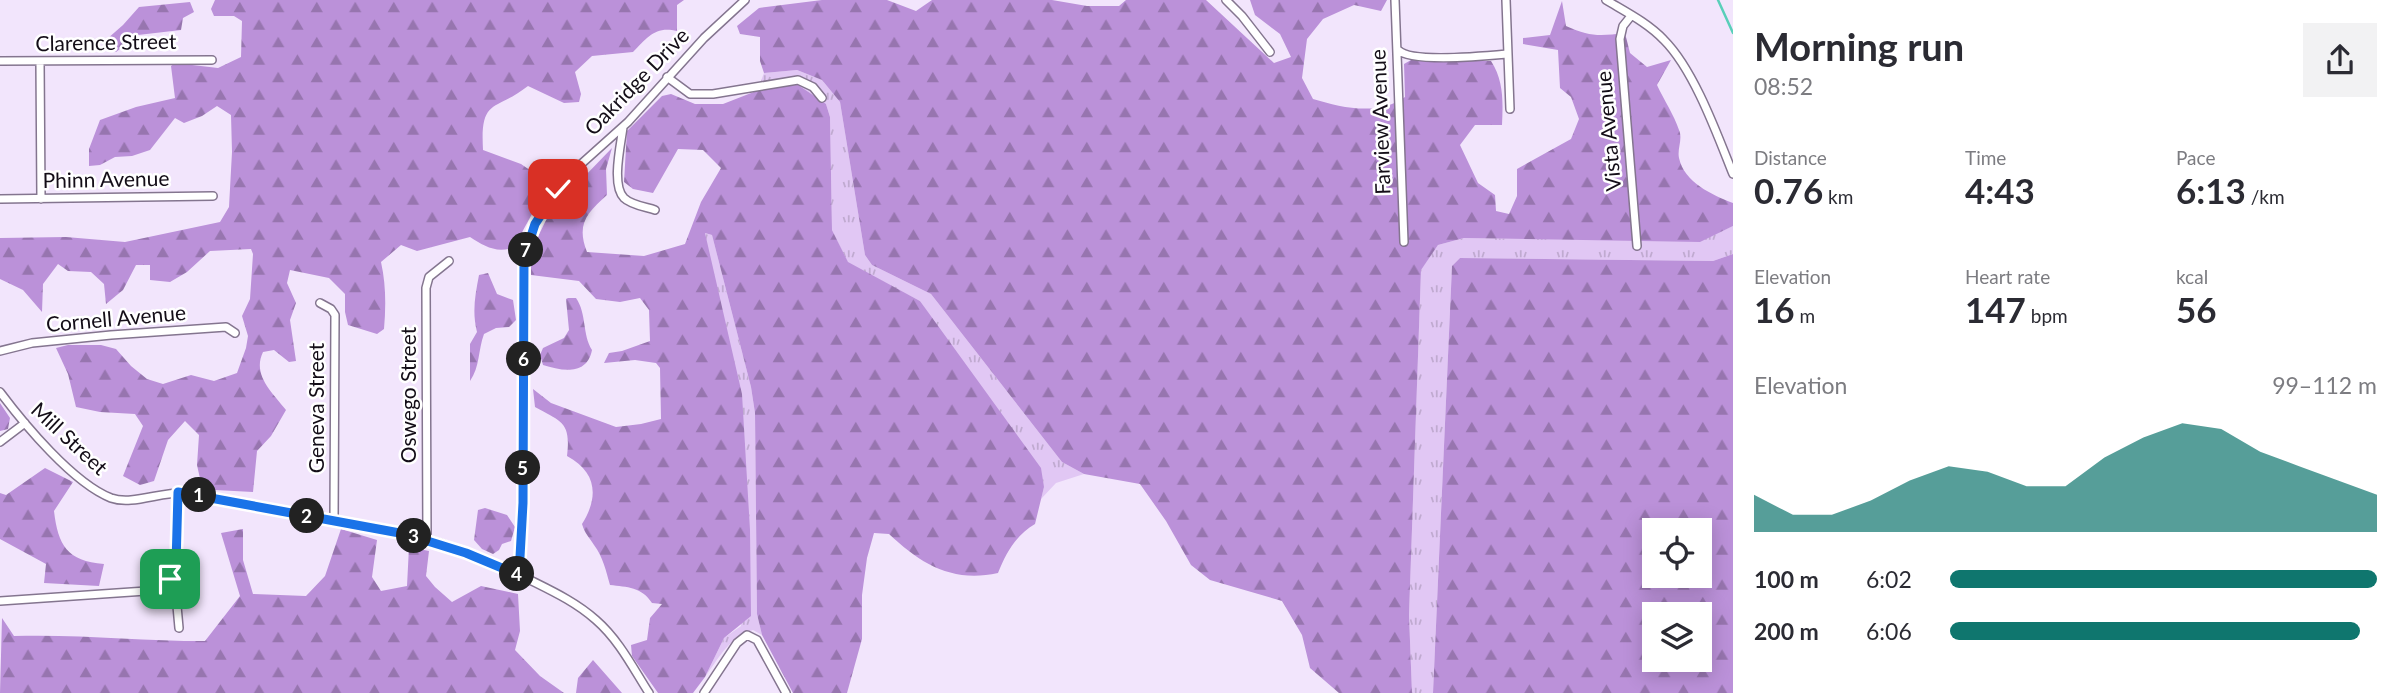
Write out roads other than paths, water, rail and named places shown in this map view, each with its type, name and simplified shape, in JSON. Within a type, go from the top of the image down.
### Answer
[{"type":"street","name":"Oakridge Drive","points":[[519,575],[523,503],[524,266],[529,237],[570,174],[623,127],[704,38],[746,0]]},
{"type":"street","points":[[1226,0],[1270,52]]},
{"type":"street","name":"Farview Avenue","points":[[1395,0],[1404,242]]},
{"type":"street","points":[[1506,0],[1510,110]]},
{"type":"street","points":[[1606,0],[1663,39],[1682,62],[1733,174]]},
{"type":"street","name":"Vista Avenue","points":[[1631,16],[1623,26],[1620,39],[1637,246]]},
{"type":"street","points":[[1398,50],[1409,56],[1507,54]]},
{"type":"street","name":"Clarence Street","points":[[0,61],[212,60]]},
{"type":"street","points":[[40,62],[41,199]]},
{"type":"street","points":[[667,77],[690,94],[713,94],[798,80],[813,87],[822,98]]},
{"type":"street","points":[[623,127],[618,188],[623,198],[631,203],[655,210]]},
{"type":"street","name":"Phinn Avenue","points":[[0,199],[213,196]]},
{"type":"street","name":"Oswego Street","points":[[428,540],[426,288],[429,277],[449,261]]},
{"type":"street","name":"Geneva Street","points":[[320,303],[331,309],[335,315],[334,522]]},
{"type":"street","name":"Cornell Avenue","points":[[0,351],[32,344],[111,335],[226,327],[235,333]]},
{"type":"street","name":"Mill Street","points":[[0,392],[67,467],[111,498],[130,500],[178,492],[405,534],[466,553],[519,575],[557,593],[597,620],[614,639],[649,693]]},
{"type":"street","points":[[0,442],[25,423]]},
{"type":"street","points":[[178,492],[178,536],[174,572],[179,628]]},
{"type":"street","points":[[0,601],[146,591],[163,584],[174,572]]},
{"type":"street","points":[[704,693],[737,643],[751,635],[757,640],[786,693]]},
{"type":"waterway","points":[[1718,0],[1733,33]]}]
